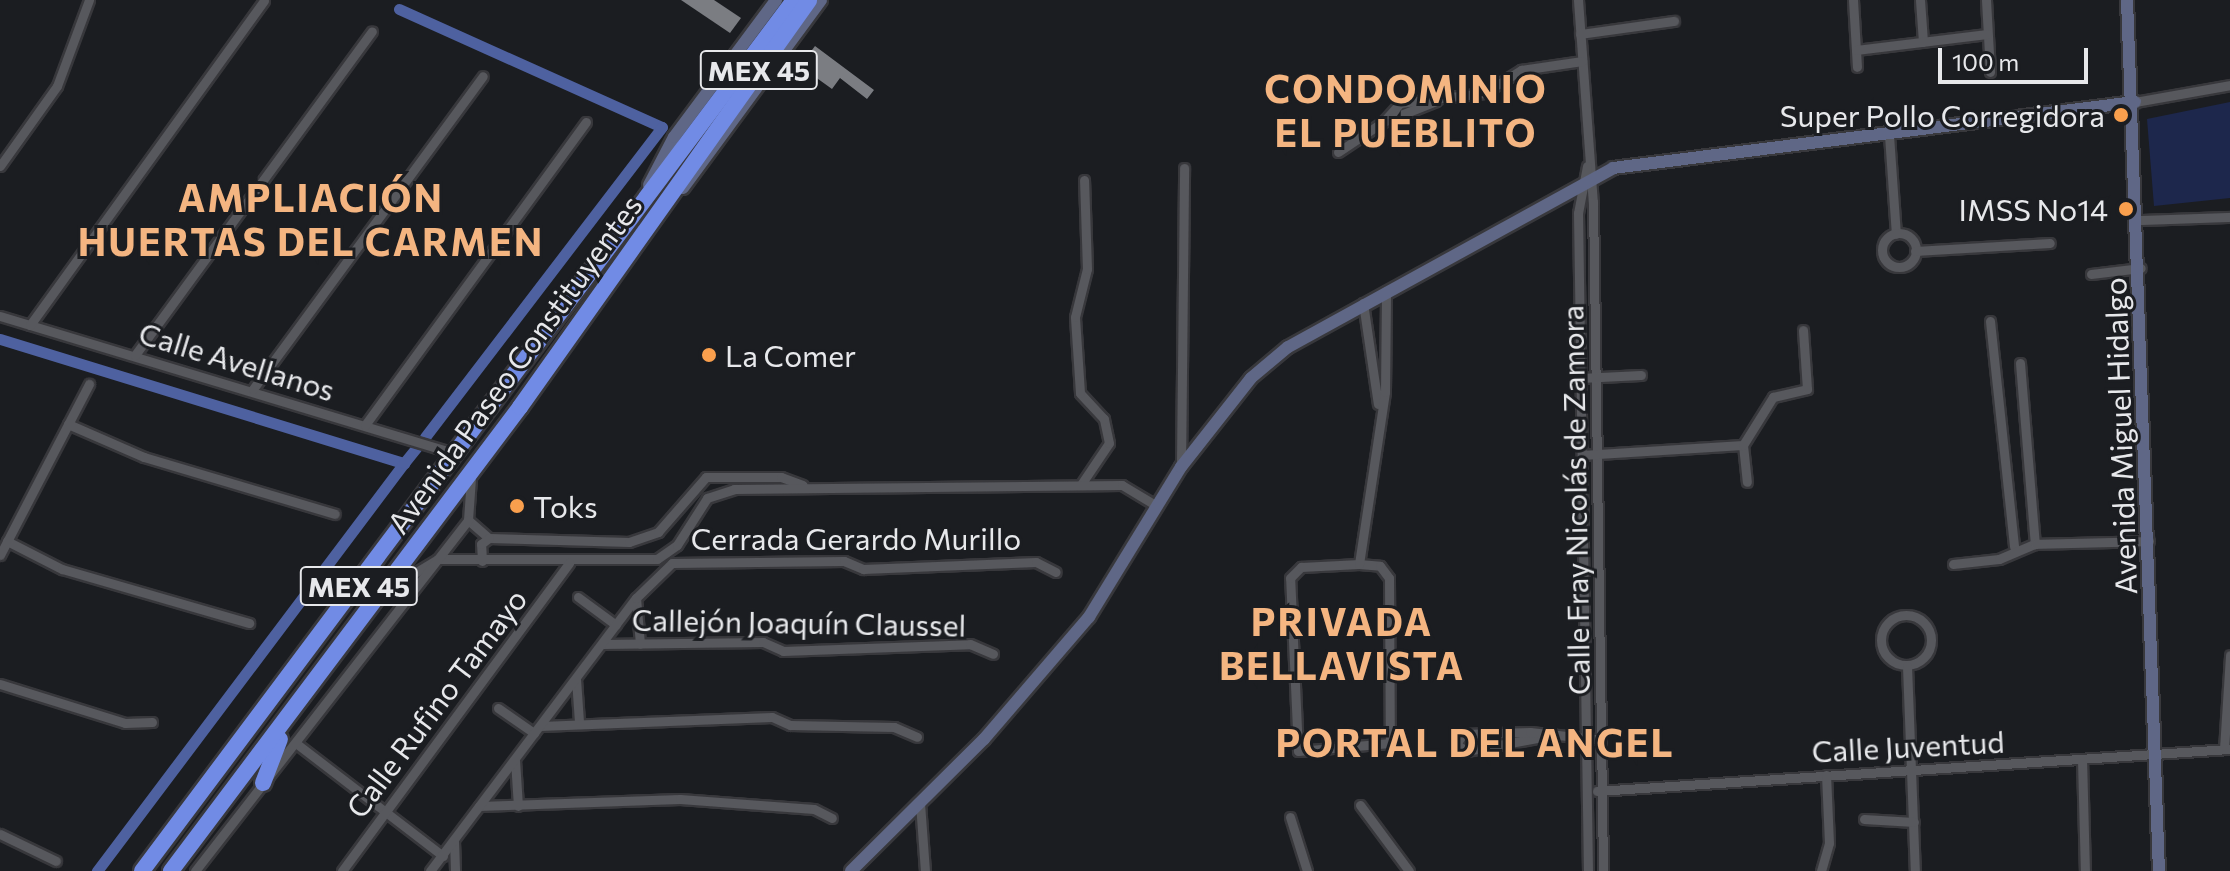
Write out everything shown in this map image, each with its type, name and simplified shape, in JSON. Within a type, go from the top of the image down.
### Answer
[{"type":"highway","name":"Avenida Paseo Constituyentes","points":[[171,871],[288,720],[656,217],[703,135],[794,0]]},
{"type":"highway","name":"Avenida Paseo Constituyentes","points":[[142,871],[459,455],[639,204],[703,135],[809,0]]},
{"type":"highway","points":[[263,783],[288,720]]},
{"type":"street","points":[[0,166],[57,86],[89,0]]},
{"type":"street","points":[[30,325],[264,0]]},
{"type":"street","points":[[639,204],[674,137],[776,0]]},
{"type":"street","points":[[656,217],[711,158],[821,0]]},
{"type":"street","points":[[1578,0],[1586,175]]},
{"type":"street","points":[[1853,0],[1857,67]]},
{"type":"street","points":[[1920,0],[1923,42]]},
{"type":"street","points":[[1986,0],[1990,72]]},
{"type":"street","name":"Avenida Miguel Hidalgo","points":[[2127,0],[2135,102],[2159,871]]},
{"type":"street","points":[[1580,34],[1674,21]]},
{"type":"street","points":[[135,355],[372,31]]},
{"type":"street","points":[[1856,50],[1987,34]]},
{"type":"street","points":[[1383,122],[1400,103],[1484,93],[1521,70],[1582,61]]},
{"type":"street","points":[[253,389],[483,76]]},
{"type":"street","points":[[851,871],[920,803],[1089,617],[1181,467],[1263,366],[1363,303],[1586,175],[1613,168],[2135,102],[2230,85]]},
{"type":"street","points":[[1338,152],[1383,122],[1439,99]]},
{"type":"street","points":[[365,425],[586,122]]},
{"type":"street","points":[[1889,135],[1896,234]]},
{"type":"street","points":[[1181,467],[1184,168]]},
{"type":"street","name":"Calle Fray Nicolás de Zamora","points":[[1586,175],[1598,454],[1603,871]]},
{"type":"street","name":"Calle Fray Nicolás de Zamora","points":[[1586,175],[1580,378],[1590,791],[1588,871]]},
{"type":"street","points":[[1082,483],[1109,443],[1104,419],[1080,393],[1075,317],[1087,269],[1084,180]]},
{"type":"street","points":[[2139,220],[2230,217]]},
{"type":"street","points":[[1896,234],[1912,240],[1915,251],[1907,265],[1888,264],[1882,245],[1896,234]]},
{"type":"street","points":[[1915,251],[2050,243]]},
{"type":"street","points":[[2091,274],[2141,268]]},
{"type":"street","points":[[1378,404],[1385,392],[1386,290]]},
{"type":"street","points":[[1359,564],[1378,404],[1363,303]]},
{"type":"street","name":"Calle Avellanos","points":[[0,316],[253,389],[459,455]]},
{"type":"street","points":[[1990,321],[2014,547]]},
{"type":"street","points":[[1747,482],[1743,445],[1773,397],[1807,389],[1803,330]]},
{"type":"street","points":[[2020,363],[2035,544]]},
{"type":"street","points":[[1580,378],[1641,375]]},
{"type":"street","points":[[0,555],[89,384]]},
{"type":"street","points":[[68,424],[144,457],[335,514]]},
{"type":"street","points":[[1582,455],[1743,445]]},
{"type":"street","points":[[195,871],[297,744],[468,520],[472,471]]},
{"type":"street","points":[[482,561],[481,544],[489,538],[629,542],[658,532],[706,477],[781,477],[806,486]]},
{"type":"street","points":[[380,595],[438,559],[569,563],[657,559],[677,545],[707,498],[734,489],[1082,483],[1122,485],[1157,506]]},
{"type":"street","points":[[468,520],[489,538]]},
{"type":"street","points":[[7,541],[62,569],[249,623]]},
{"type":"street","points":[[1953,564],[1999,559],[2014,547],[2035,544],[2149,541]]},
{"type":"street","name":"Cerrada Gerardo Murillo","points":[[636,598],[658,573],[691,560],[844,561],[863,569],[1036,562],[1056,572]]},
{"type":"street","name":"Calle Rufino Tamayo","points":[[342,871],[569,563]]},
{"type":"street","points":[[1359,564],[1380,566],[1389,578],[1390,743],[1298,751],[1290,578],[1301,567],[1359,564]]},
{"type":"street","points":[[578,597],[616,625]]},
{"type":"street","points":[[430,871],[636,598]]},
{"type":"street","points":[[636,598],[640,644]]},
{"type":"street","points":[[1919,615],[1925,662],[1907,666],[1889,665],[1886,622],[1919,615]]},
{"type":"street","name":"Callejón Joaquín Claussel","points":[[602,644],[763,642],[783,651],[970,644],[993,654]]},
{"type":"street","points":[[2227,749],[2230,655]]},
{"type":"street","points":[[1907,666],[1914,772],[1915,871]]},
{"type":"street","points":[[576,679],[579,722]]},
{"type":"street","points":[[0,684],[125,723],[152,722]]},
{"type":"street","points":[[498,708],[537,730],[579,722],[713,725],[731,716],[772,717],[790,725],[894,727],[917,737]]},
{"type":"street","points":[[1548,736],[1466,751],[1456,744],[1463,734],[1548,736],[1603,739]]},
{"type":"street","points":[[297,744],[383,814],[443,856]]},
{"type":"street","name":"Calle Juventud","points":[[1590,791],[2227,749]]},
{"type":"street","points":[[2082,759],[2085,871]]},
{"type":"street","points":[[515,760],[518,806]]},
{"type":"street","points":[[1821,871],[1829,843],[1826,775]]},
{"type":"street","points":[[479,806],[680,799],[814,809],[832,818]]},
{"type":"street","points":[[920,803],[925,871]]},
{"type":"street","points":[[1360,805],[1409,871]]},
{"type":"street","points":[[1290,817],[1307,871]]},
{"type":"street","points":[[1864,819],[1914,822]]},
{"type":"street","points":[[0,834],[56,861]]},
{"type":"street","points":[[454,841],[455,871]]},
{"type":"shaded area","points":[[2230,102],[2230,198],[2154,206],[2147,119]]},
{"type":"building","points":[[681,0],[714,0],[741,18],[730,33]]},
{"type":"building","points":[[815,46],[874,90],[867,99],[840,78],[832,89],[800,66]]},
{"type":"waterway","points":[[399,9],[662,127],[425,437]]},
{"type":"waterway","points":[[0,339],[404,463],[97,871]]},
{"type":"waterway","points":[[404,463],[418,446]]},
{"type":"place","name":"Super Pollo Corregidora","points":[[2121,115]]},
{"type":"place","name":"IMSS No14","points":[[2126,209]]},
{"type":"place","name":"La Comer","points":[[709,355]]},
{"type":"place","name":"Toks","points":[[517,506]]},
{"type":"district","name":"CONDOMINIO EL PUEBLITO","points":[[1406,110]]},
{"type":"district","name":"AMPLIACIÓN HUERTAS DEL CARMEN","points":[[311,219]]},
{"type":"district","name":"PRIVADA BELLAVISTA","points":[[1342,643]]},
{"type":"district","name":"PORTAL DEL ANGEL","points":[[1475,742]]}]
